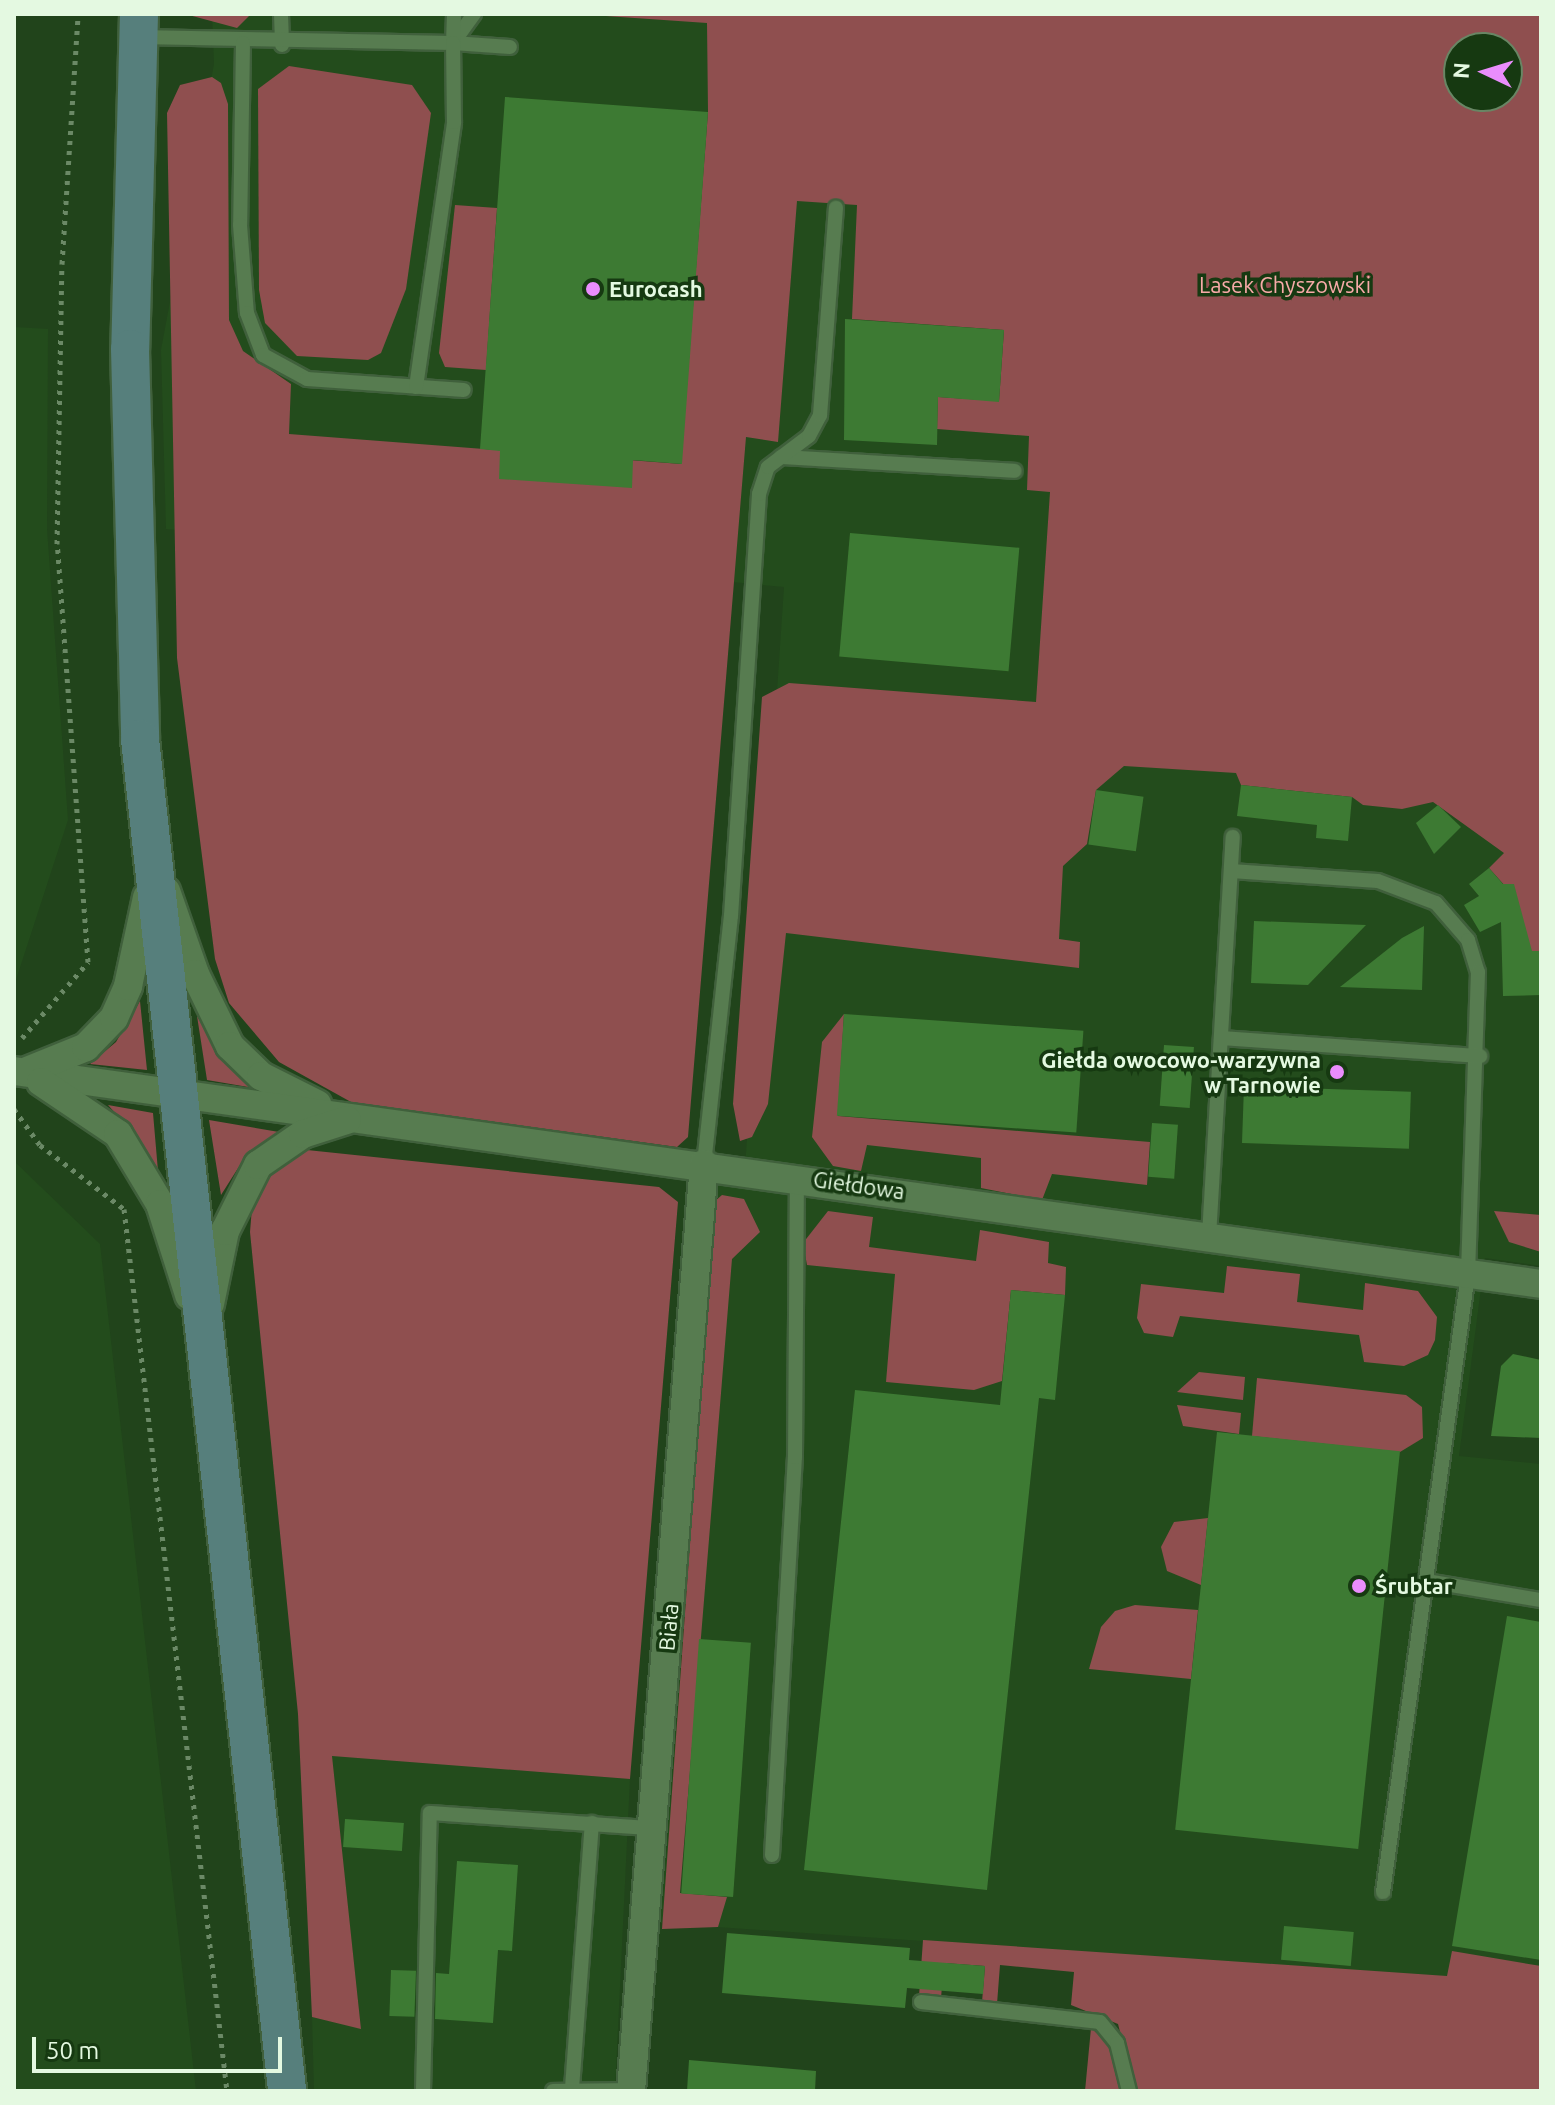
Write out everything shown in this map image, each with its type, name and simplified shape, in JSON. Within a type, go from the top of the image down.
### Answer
[{"type":"main road","points":[[138,26],[134,594],[150,852],[287,2091]]},
{"type":"street","points":[[17,1064],[86,1047],[114,1018],[145,921],[150,852]]},
{"type":"street","points":[[150,852],[230,1046],[261,1076],[355,1118]]},
{"type":"street","points":[[17,1064],[118,1134],[140,1166],[203,1338]]},
{"type":"street","name":"Giełdowa","points":[[17,1064],[177,1094],[797,1176],[1541,1284]]},
{"type":"street","points":[[203,1338],[241,1189],[277,1147],[355,1118]]},
{"type":"street","name":"Biała","points":[[631,2091],[704,1164]]},
{"type":"lane","points":[[281,14],[282,45]]},
{"type":"lane","points":[[416,387],[454,122],[454,14]]},
{"type":"lane","points":[[453,43],[474,14]]},
{"type":"lane","points":[[138,26],[243,43],[453,43],[510,47]]},
{"type":"lane","points":[[243,43],[240,225],[247,313],[263,355],[307,379],[464,390]]},
{"type":"lane","points":[[704,1164],[731,916],[759,494],[777,458],[809,436],[821,412],[836,208]]},
{"type":"lane","points":[[777,458],[1015,471]]},
{"type":"lane","points":[[1209,1236],[1233,837]]},
{"type":"lane","points":[[1231,871],[1378,881],[1436,903],[1468,940],[1478,972],[1480,1056],[1468,1274],[1383,1892]]},
{"type":"lane","points":[[1221,1038],[1480,1056]]},
{"type":"lane","points":[[772,1855],[795,1457],[797,1176]]},
{"type":"lane","points":[[1427,1581],[1541,1600]]},
{"type":"lane","points":[[423,2091],[430,1813],[652,1828]]},
{"type":"lane","points":[[572,2088],[592,1823]]},
{"type":"lane","points":[[921,2002],[1100,2022],[1117,2043],[1129,2091]]},
{"type":"lane","points":[[553,2091],[572,2088],[631,2091]]},
{"type":"path","points":[[17,1064],[88,962],[57,529],[78,14]]},
{"type":"path","points":[[14,1109],[40,1145],[124,1209],[227,2091]]},
{"type":"shaded area","points":[[212,14],[823,14],[972,281],[1424,777],[1541,886],[1541,1266],[1485,1258],[1459,1456],[1541,1464],[1541,1983],[644,1922],[704,1164],[745,1168],[784,587],[166,529],[161,350],[214,64]]},
{"type":"shaded area","points":[[14,327],[48,329],[47,529],[68,820],[14,986]]},
{"type":"shaded area","points":[[14,1161],[100,1244],[196,2091],[14,2091]]},
{"type":"shaded area","points":[[331,1755],[630,1779],[615,2091],[314,2091],[312,2017],[361,2028]]},
{"type":"green space","points":[[185,14],[251,14],[237,28]]},
{"type":"green space","name":"Lasek Chyszowski","points":[[577,14],[1541,14],[1541,951],[1528,951],[1506,887],[1489,868],[1504,853],[1433,802],[1402,809],[1363,805],[1352,797],[1241,785],[1236,773],[1124,766],[1096,790],[1087,844],[1063,866],[1059,939],[1080,942],[1079,968],[786,933],[768,1104],[752,1137],[740,1141],[733,1104],[762,697],[789,683],[1036,702],[1050,492],[1027,490],[1029,436],[937,429],[938,397],[999,401],[1004,330],[852,319],[857,205],[797,201],[778,442],[746,437],[688,1137],[677,1147],[351,1102],[279,1062],[229,1003],[215,959],[177,658],[167,113],[180,85],[212,77],[221,83],[228,104],[229,320],[243,351],[291,384],[289,434],[681,464],[708,112],[707,23]]},
{"type":"green space","points":[[289,66],[412,85],[431,113],[406,289],[381,353],[368,360],[297,356],[265,323],[259,290],[258,89]]},
{"type":"green space","points":[[455,205],[497,208],[486,370],[445,367],[439,353]]},
{"type":"green space","points":[[140,1001],[147,1070],[90,1064],[116,1042]]},
{"type":"green space","points":[[844,1014],[838,1116],[1150,1142],[1147,1185],[1052,1174],[1042,1200],[981,1188],[981,1158],[867,1145],[861,1171],[833,1166],[812,1137],[822,1042]]},
{"type":"green space","points":[[197,1016],[218,1049],[254,1088],[207,1080]]},
{"type":"green space","points":[[108,1105],[153,1113],[158,1171],[132,1132]]},
{"type":"green space","points":[[209,1120],[279,1132],[247,1154],[221,1195]]},
{"type":"green space","points":[[307,1150],[659,1187],[678,1202],[630,1779],[332,1756],[361,2029],[312,2017],[298,1714],[250,1232],[253,1195],[268,1170]]},
{"type":"green space","points":[[722,1195],[744,1199],[760,1232],[732,1259],[680,1893],[727,1897],[718,1927],[662,1929],[715,1201]]},
{"type":"green space","points":[[828,1211],[873,1217],[869,1247],[976,1261],[980,1230],[1049,1242],[1048,1263],[1066,1267],[1065,1295],[1011,1290],[1002,1381],[974,1390],[886,1382],[895,1274],[807,1265],[803,1243]]},
{"type":"green space","points":[[1494,1211],[1541,1215],[1541,1252],[1509,1242]]},
{"type":"green space","points":[[1227,1266],[1300,1274],[1297,1302],[1363,1310],[1365,1283],[1418,1291],[1437,1317],[1435,1340],[1428,1355],[1404,1366],[1364,1362],[1359,1335],[1180,1316],[1173,1337],[1144,1333],[1137,1318],[1141,1284],[1224,1293]]},
{"type":"green space","points":[[1199,1372],[1245,1377],[1243,1400],[1177,1392]]},
{"type":"green space","points":[[1257,1378],[1406,1395],[1422,1407],[1423,1438],[1400,1452],[1252,1436]]},
{"type":"green space","points":[[1177,1405],[1241,1413],[1239,1434],[1183,1426]]},
{"type":"green space","points":[[1208,1518],[1201,1585],[1167,1571],[1161,1547],[1174,1522]]},
{"type":"green space","points":[[1135,1605],[1198,1610],[1191,1679],[1089,1669],[1101,1627],[1115,1611]]},
{"type":"green space","points":[[923,1940],[1447,1976],[1452,1951],[1541,1966],[1541,2091],[1135,2091],[1118,2024],[1071,2005],[1074,1972],[1000,1965],[997,2004],[982,2002],[985,1966],[944,1963],[941,1998],[919,1996]]},
{"type":"green space","points":[[1091,2028],[1110,2045],[1120,2091],[1085,2091]]},
{"type":"building","name":"Eurocash","points":[[505,97],[708,112],[682,464],[633,460],[632,488],[499,479],[500,451],[480,449]]},
{"type":"building","points":[[845,319],[1004,330],[999,402],[938,397],[937,445],[844,440]]},
{"type":"building","points":[[850,533],[1019,548],[1009,671],[839,657]]},
{"type":"building","points":[[1241,785],[1352,797],[1348,841],[1316,838],[1317,825],[1237,816]]},
{"type":"building","points":[[1096,790],[1144,797],[1136,851],[1088,844]]},
{"type":"building","points":[[1438,805],[1461,827],[1434,854],[1416,823]]},
{"type":"building","points":[[1489,868],[1503,884],[1514,884],[1532,951],[1541,951],[1541,995],[1503,996],[1501,922],[1480,932],[1464,905],[1479,896],[1469,884]]},
{"type":"building","points":[[1254,921],[1366,925],[1308,985],[1251,983]]},
{"type":"building","points":[[1424,926],[1422,990],[1340,987],[1402,938]]},
{"type":"building","points":[[844,1014],[1083,1031],[1076,1132],[837,1116]]},
{"type":"building","points":[[1164,1045],[1194,1047],[1190,1108],[1160,1106]]},
{"type":"building","points":[[1244,1086],[1411,1092],[1409,1149],[1242,1143]]},
{"type":"building","points":[[1152,1123],[1178,1125],[1174,1179],[1148,1177]]},
{"type":"building","points":[[1011,1290],[1065,1295],[1055,1400],[1039,1398],[987,1890],[804,1870],[855,1390],[1000,1405]]},
{"type":"building","points":[[1513,1354],[1541,1360],[1541,1438],[1491,1436],[1501,1366]]},
{"type":"building","points":[[1217,1432],[1400,1451],[1358,1849],[1175,1830]]},
{"type":"building","points":[[1507,1616],[1541,1622],[1541,1960],[1452,1946]]},
{"type":"building","points":[[699,1639],[751,1643],[733,1897],[681,1893]]},
{"type":"building","points":[[345,1819],[404,1823],[402,1851],[343,1847]]},
{"type":"building","points":[[457,1861],[518,1865],[512,1951],[498,1950],[493,2023],[435,2019],[436,1973],[449,1974]]},
{"type":"building","points":[[1284,1926],[1354,1932],[1351,1966],[1281,1960]]},
{"type":"building","points":[[727,1933],[910,1948],[909,1960],[985,1966],[983,1994],[907,1988],[905,2008],[722,1993]]},
{"type":"building","points":[[391,1970],[416,1971],[414,2017],[389,2016]]},
{"type":"building","points":[[689,2060],[816,2071],[815,2091],[687,2091]]},
{"type":"place","name":"Eurocash","points":[[593,289]]},
{"type":"place","name":"Giełda owocowo-warzywna w Tarnowie","points":[[1337,1072]]},
{"type":"place","name":"Śrubtar","points":[[1359,1586]]}]
